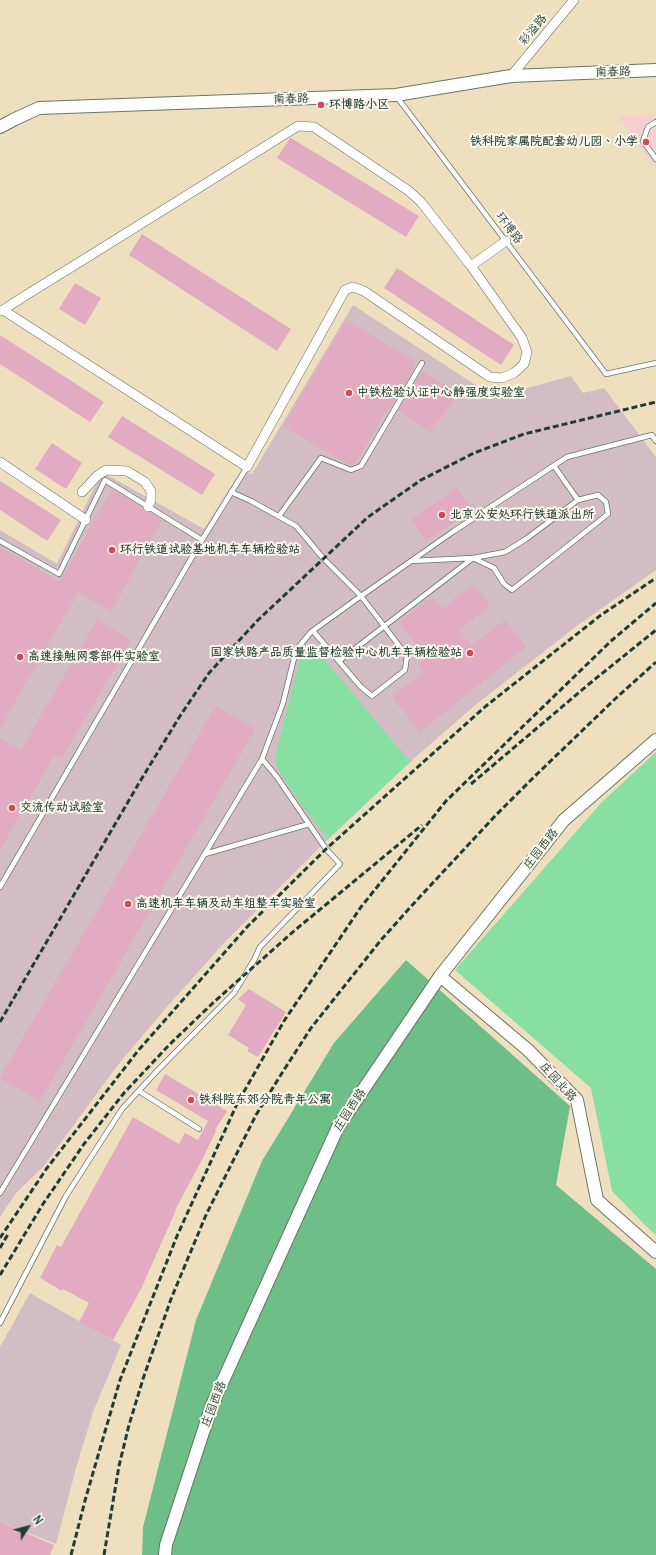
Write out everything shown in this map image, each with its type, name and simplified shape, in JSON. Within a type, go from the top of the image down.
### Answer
[{"type":"street","name":"彩溢路","points":[[511,76],[574,0]]},
{"type":"street","name":"南春路","points":[[0,128],[14,119],[39,108],[396,95],[511,76],[656,70]]},
{"type":"street","points":[[298,126],[314,127],[409,191],[421,202],[471,266],[522,338],[527,352],[524,364],[514,373],[502,378],[490,377],[364,291],[353,287],[345,290],[247,467],[1,311],[298,126]]},
{"type":"street","points":[[471,266],[506,241]]},
{"type":"street","points":[[0,462],[86,520]]},
{"type":"street","points":[[82,492],[97,476],[106,470],[126,471],[145,482],[151,491],[151,500],[148,506]]},
{"type":"street","name":"庄园西路","points":[[165,1555],[166,1545],[212,1405],[338,1127],[440,976],[564,820],[656,740]]},
{"type":"street","name":"庄园北路","points":[[440,976],[528,1050],[577,1100],[597,1200],[656,1252]]},
{"type":"lane","name":"环博路","points":[[396,95],[606,374],[656,363]]},
{"type":"lane","points":[[656,122],[648,127],[643,141],[656,159]]},
{"type":"lane","points":[[279,516],[321,458],[351,470],[361,466],[422,363]]},
{"type":"lane","points":[[0,1193],[262,759],[282,703],[296,650],[313,631],[410,561],[567,457],[652,435],[656,441]]},
{"type":"lane","points":[[554,466],[578,500]]},
{"type":"lane","points":[[0,887],[2,881],[202,540],[247,467]]},
{"type":"lane","points":[[0,541],[59,574],[105,480],[202,540]]},
{"type":"lane","points":[[231,492],[251,501],[296,526],[323,558],[361,596],[407,656],[405,670],[372,696],[361,687],[313,631]]},
{"type":"lane","points":[[410,561],[473,558],[505,552],[526,539],[578,500],[598,495],[606,502],[608,514],[512,590],[504,584],[494,568],[473,558]]},
{"type":"lane","points":[[339,662],[473,558]]},
{"type":"lane","points":[[0,1323],[66,1196],[122,1109],[156,1072],[234,993],[260,947],[340,864],[326,849],[277,777],[262,759]]},
{"type":"lane","points":[[205,854],[309,824]]},
{"type":"lane","points":[[139,1091],[199,1129]]},
{"type":"shaded area","name":"铁科院家属院配套幼儿园、小学","points":[[656,115],[656,169],[618,116]]},
{"type":"shaded area","points":[[353,305],[494,397],[571,376],[583,393],[604,388],[656,457],[656,570],[578,625],[473,707],[410,762],[319,848],[225,942],[165,1009],[117,1066],[43,1167],[16,1193],[0,1217],[0,530],[57,564],[102,472],[204,529],[242,469],[252,474]]},
{"type":"shaded area","points":[[30,1293],[121,1345],[93,1412],[76,1468],[56,1544],[0,1522],[0,1347]]},
{"type":"green space","points":[[309,649],[319,653],[410,762],[328,839],[293,793],[276,766],[276,752],[300,659],[303,651]]},
{"type":"green space","points":[[656,752],[656,1235],[612,1191],[591,1088],[455,970],[602,802]]},
{"type":"green space","points":[[406,960],[570,1106],[556,1185],[656,1269],[656,1555],[142,1555],[143,1527],[196,1320],[262,1161],[334,1043]]},
{"type":"building","points":[[290,138],[419,216],[406,237],[277,158]]},
{"type":"building","points":[[142,234],[291,329],[277,351],[129,255]]},
{"type":"building","points":[[397,268],[514,345],[501,365],[384,288]]},
{"type":"building","points":[[75,283],[101,298],[85,325],[59,309]]},
{"type":"building","name":"中铁检验认证中心静强度实验室","points":[[346,320],[415,361],[412,366],[415,367],[391,407],[389,406],[354,465],[351,466],[283,426]]},
{"type":"building","points":[[0,335],[104,402],[90,422],[0,364]]},
{"type":"building","points":[[422,371],[457,393],[441,419],[439,418],[430,431],[398,411]]},
{"type":"building","points":[[122,416],[215,474],[202,495],[108,437]]},
{"type":"building","points":[[52,443],[82,463],[66,489],[35,469]]},
{"type":"building","points":[[0,481],[61,520],[47,541],[0,510]]},
{"type":"building","name":"北京公安处环行铁道派出所","points":[[457,488],[472,510],[426,541],[411,519]]},
{"type":"building","points":[[112,489],[142,507],[145,512],[150,512],[162,520],[111,611],[78,592],[0,728],[0,547],[60,582]]},
{"type":"building","name":"国家铁路产品质量监督检验中心机车车辆检验站","points":[[474,585],[490,606],[459,630],[471,646],[505,620],[526,647],[420,732],[392,696],[424,672],[418,664],[426,658],[399,622],[432,597],[442,609]]},
{"type":"building","points":[[97,620],[131,640],[62,758],[55,754],[0,850],[0,738],[21,750]]},
{"type":"building","name":"高速机车车辆及动车组整车实验室","points":[[216,706],[255,729],[40,1101],[0,1078]]},
{"type":"building","points":[[249,989],[286,1012],[258,1057],[247,1051],[249,1048],[228,1035],[246,1005],[238,999]]},
{"type":"building","points":[[165,1074],[227,1111],[215,1130],[216,1131],[203,1158],[175,1210],[141,1289],[113,1340],[79,1322],[89,1303],[63,1289],[62,1291],[40,1278],[57,1245],[61,1247],[133,1117],[179,1144],[185,1133],[198,1140],[208,1121],[156,1090]]},
{"type":"building","points":[[0,1522],[54,1545],[50,1555],[0,1555]]},
{"type":"railway","points":[[0,1022],[139,783],[180,716],[209,673],[258,620],[368,517],[421,480],[474,453],[524,434],[656,402]]},
{"type":"railway","points":[[0,1238],[47,1168],[137,1052],[247,927],[326,849],[486,706],[601,615],[656,578]]},
{"type":"railway","points":[[71,1555],[120,1380],[177,1236],[237,1104],[284,1021],[361,907],[446,801],[611,641],[656,603]]},
{"type":"railway","points":[[471,784],[589,684],[656,630]]},
{"type":"railway","points":[[104,1555],[119,1466],[129,1425],[143,1379],[171,1299],[206,1215],[256,1115],[311,1028],[381,940],[496,815],[615,699],[656,662]]},
{"type":"railway","points":[[0,1275],[43,1204],[84,1144],[124,1093],[170,1044],[215,1001],[294,931],[422,825]]},
{"type":"railway","points":[[0,1248],[8,1234]]},
{"type":"place","name":"环博路小区","points":[[321,105]]},
{"type":"place","name":"铁科院家属院配套幼儿园、小学","points":[[646,142]]},
{"type":"place","name":"中铁检验认证中心静强度实验室","points":[[349,393]]},
{"type":"place","name":"北京公安处环行铁道派出所","points":[[442,515]]},
{"type":"place","name":"环行铁道试验基地机车车辆检验站","points":[[112,550]]},
{"type":"place","name":"国家铁路产品质量监督检验中心机车车辆检验站","points":[[470,653]]},
{"type":"place","name":"高速接触网零部件实验室","points":[[20,657]]},
{"type":"place","name":"交流传动试验室","points":[[12,808]]},
{"type":"place","name":"高速机车车辆及动车组整车实验室","points":[[128,904]]},
{"type":"place","name":"铁科院东郊分院青年公寓","points":[[191,1100]]}]
